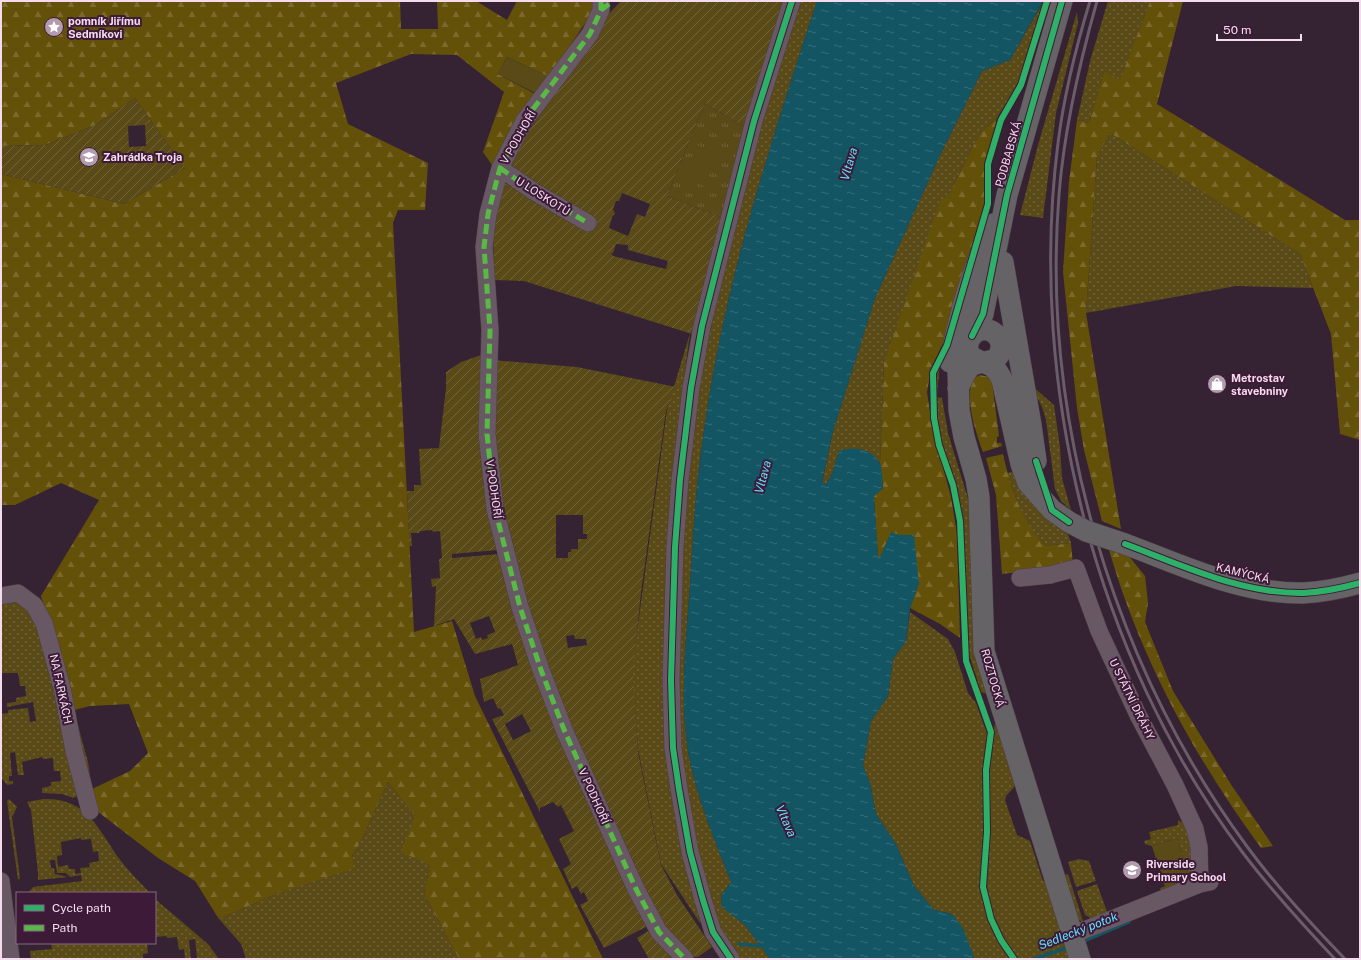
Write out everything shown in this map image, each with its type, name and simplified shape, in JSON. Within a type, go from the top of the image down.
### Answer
[{"type":"main road","name":"PODBABSKÁ","points":[[970,338],[983,314],[1000,236],[1007,194],[1062,1]]},
{"type":"main road","points":[[964,437],[947,398],[946,388],[948,373],[957,330],[983,245],[1007,194]]},
{"type":"main road","name":"PODBABSKÁ","points":[[1000,236],[1003,262],[996,321],[1001,343]]},
{"type":"main road","points":[[1003,262],[1036,461]]},
{"type":"main road","points":[[970,338],[978,331],[988,330],[997,335],[1001,343],[1003,355],[1012,372],[1036,461],[1052,510]]},
{"type":"main road","name":"ROZTOCKÁ","points":[[970,338],[959,363],[958,388],[959,410],[964,437],[976,479],[980,504],[984,651],[1080,959]]},
{"type":"main road","name":"KAMÝCKÁ","points":[[970,338],[970,354],[976,360],[991,366],[1000,375],[1006,392],[1024,474],[1033,491],[1052,510],[1069,522],[1086,531],[1236,584],[1270,590],[1304,593],[1360,583]]},
{"type":"main road","points":[[958,388],[968,370],[976,364],[990,362],[995,359],[1000,352],[1001,343]]},
{"type":"street","points":[[731,959],[713,932],[703,900],[690,852],[673,748],[671,680],[675,547],[680,480],[691,388],[702,326],[754,121],[792,1]]},
{"type":"street","name":"V PODHOŘÍ","points":[[605,4],[590,34],[524,121],[500,168],[488,214],[484,247],[490,330],[487,434],[495,509],[523,614],[541,670],[565,732],[636,889],[659,932],[685,959]]},
{"type":"street","name":"U LOSKOTŮ","points":[[500,168],[533,191],[588,223]]},
{"type":"street","name":"U STÁTNÍ DRÁHY","points":[[1020,578],[1050,575],[1076,568],[1099,631],[1138,715],[1175,785],[1194,829],[1199,847],[1205,883],[1072,936]]},
{"type":"street","name":"NA FARKÁCH","points":[[1,596],[18,593],[34,605],[44,623],[62,688],[74,751],[90,811]]},
{"type":"street","points":[[1,881],[11,959]]},
{"type":"green space","points":[[1,1],[400,1],[401,29],[438,29],[437,1],[476,1],[507,20],[517,1],[592,1],[592,13],[549,77],[507,57],[498,74],[537,95],[492,165],[483,152],[504,92],[457,55],[411,54],[336,83],[348,124],[428,163],[425,210],[398,210],[393,223],[414,632],[452,621],[475,696],[603,959],[459,959],[424,894],[430,865],[401,852],[415,816],[388,782],[362,839],[352,856],[354,868],[278,893],[219,919],[195,881],[158,858],[97,811],[92,789],[130,771],[148,753],[129,704],[90,706],[74,710],[41,596],[99,500],[61,483],[15,505],[1,505],[1,174],[124,204],[185,168],[135,98],[95,125],[45,145],[1,146]]},
{"type":"green space","points":[[621,1],[788,1],[748,130],[705,103],[667,196],[723,218],[692,334],[524,281],[494,280],[493,225],[503,182],[518,189],[525,179],[510,163],[518,146],[593,40],[606,17]],"holes":[[[622,193],[650,204],[645,217],[637,214],[628,236],[609,228],[612,217],[615,214],[613,209],[616,201],[619,201]],[[616,244],[628,245],[628,250],[668,261],[666,269],[613,256],[611,253],[613,253]]]},
{"type":"green space","points":[[795,1],[817,1],[766,160],[736,268],[713,376],[699,469],[685,653],[685,722],[691,766],[714,839],[731,882],[721,896],[722,907],[745,925],[770,959],[735,959],[716,930],[693,852],[676,748],[684,469],[705,328]]},
{"type":"green space","points":[[1108,1],[1150,1],[1120,81],[1104,71],[1089,123],[1077,120],[1090,61]]},
{"type":"green space","points":[[1150,1],[1183,1],[1157,104],[1345,220],[1360,220],[1360,440],[1340,434],[1331,334],[1300,254],[1110,133],[1097,156],[1086,313],[1121,529],[1102,521],[1084,450],[1077,408],[1063,272],[1069,181],[1077,120],[1089,123],[1104,71],[1120,80]]},
{"type":"green space","points":[[1043,2],[1020,81],[997,118],[980,133],[949,194],[884,363],[880,463],[867,451],[839,451],[832,474],[826,484],[822,483],[833,431],[875,298],[942,151],[982,71],[1010,60]]},
{"type":"green space","points":[[1077,12],[1078,23],[1056,113],[1043,218],[1020,215],[1038,145]]},
{"type":"green space","points":[[507,57],[549,77],[537,94],[498,74]]},
{"type":"green space","name":"Zahrádka Troja","points":[[135,98],[185,168],[124,204],[1,174],[1,146],[45,145],[95,125]],"holes":[[[145,125],[146,146],[129,147],[128,126]]]},
{"type":"green space","points":[[705,103],[748,130],[723,218],[667,196]]},
{"type":"green space","points":[[997,118],[986,163],[984,204],[947,335],[931,368],[927,392],[932,426],[951,497],[957,533],[960,638],[940,624],[910,608],[919,583],[899,535],[891,533],[880,557],[878,558],[874,496],[883,488],[880,463],[884,363],[940,201],[949,194],[980,133]]},
{"type":"green space","points":[[1110,133],[1300,254],[1313,288],[1236,286],[1086,313],[1097,156]]},
{"type":"green space","points":[[697,145],[717,153],[704,186],[684,178]]},
{"type":"green space","points":[[690,333],[677,432],[666,639],[702,916],[700,923],[661,864],[638,749],[632,669],[667,410]]},
{"type":"green space","points":[[484,354],[498,550],[452,554],[452,558],[499,554],[646,927],[604,948],[580,905],[588,901],[584,892],[581,894],[577,886],[572,889],[563,869],[571,864],[559,839],[574,831],[561,805],[558,807],[553,802],[540,808],[540,812],[492,719],[504,715],[500,708],[498,709],[493,698],[484,702],[480,679],[518,665],[512,644],[475,654],[454,619],[434,626],[436,586],[432,587],[431,579],[440,578],[439,559],[442,558],[440,531],[433,532],[432,530],[411,533],[412,546],[409,546],[407,491],[414,491],[414,485],[421,485],[419,449],[439,448],[446,388],[446,372],[461,362]],"holes":[[[489,616],[495,632],[487,635],[488,638],[482,640],[481,637],[476,639],[470,623]],[[522,714],[531,731],[513,740],[505,724]]]},
{"type":"green space","points":[[492,360],[577,367],[676,387],[666,411],[641,593],[633,672],[638,752],[661,865],[677,895],[712,947],[698,957],[687,956],[669,940],[550,693],[495,507]],"holes":[[[556,515],[583,515],[583,534],[587,534],[587,539],[578,539],[578,549],[571,549],[571,552],[568,552],[568,558],[556,558]],[[574,635],[575,639],[586,639],[587,645],[568,648],[566,636]]]},
{"type":"green space","points":[[940,361],[937,397],[942,398],[948,433],[969,502],[987,694],[981,692],[968,651],[961,510],[935,414],[933,395],[934,377]]},
{"type":"green space","points":[[980,375],[989,377],[992,382],[999,436],[997,437],[997,443],[1001,443],[1002,446],[983,452],[977,435],[970,405],[973,378]]},
{"type":"green space","points":[[1031,385],[1054,405],[1060,447],[1062,478],[1071,510],[1061,501],[1055,489],[1046,420],[1042,407]]},
{"type":"green space","points":[[1003,454],[1013,490],[1030,527],[1046,546],[1071,543],[1073,565],[1002,574],[996,495],[986,458]]},
{"type":"green space","points":[[1012,472],[1049,520],[1068,534],[1071,543],[1046,546],[1032,531],[1022,512],[1007,473]]},
{"type":"green space","points":[[1109,550],[1128,555],[1145,576],[1148,603],[1145,622],[1173,691],[1232,786],[1273,846],[1261,848],[1213,778],[1172,706],[1153,668],[1137,630],[1122,591]]},
{"type":"green space","points":[[14,597],[48,616],[88,762],[92,789],[73,798],[62,794],[42,793],[42,788],[51,786],[51,782],[61,781],[60,771],[54,771],[53,758],[43,759],[42,757],[22,762],[24,775],[18,775],[15,752],[10,753],[12,776],[9,776],[9,781],[13,781],[13,784],[7,785],[1,777],[1,714],[8,713],[8,710],[28,708],[30,722],[36,721],[33,702],[7,707],[7,703],[16,702],[16,698],[26,696],[25,686],[20,686],[18,673],[1,673],[1,599]]},
{"type":"green space","points":[[910,612],[948,639],[955,652],[968,693],[976,703],[989,739],[993,736],[996,717],[1016,785],[1006,796],[1005,800],[1017,835],[1030,841],[1072,959],[973,959],[974,957],[952,914],[934,910],[914,886],[896,844],[876,814],[870,783],[863,766],[871,721],[888,696],[893,659],[906,641]]},
{"type":"green space","points":[[388,782],[415,816],[430,865],[424,894],[459,959],[246,959],[241,944],[219,919],[278,893],[352,856],[362,839]]},
{"type":"green space","points":[[9,799],[17,807],[12,817],[20,878],[18,880],[7,801]]},
{"type":"green space","points":[[43,799],[59,800],[82,810],[98,827],[124,865],[149,892],[29,892],[33,887],[82,881],[81,875],[70,877],[66,873],[57,873],[55,860],[50,860],[51,868],[54,868],[55,874],[68,877],[38,880],[31,810],[27,802]],"holes":[[[81,838],[81,840],[91,839],[93,852],[98,851],[99,861],[89,863],[90,867],[80,868],[81,873],[75,874],[75,869],[69,869],[68,865],[58,867],[57,856],[62,855],[61,842]]]},
{"type":"green space","points":[[1178,820],[1185,825],[1192,838],[1194,855],[1193,879],[1162,893],[1160,888],[1190,878],[1177,838],[1152,846],[1145,844],[1144,841],[1151,839],[1149,832],[1178,825]]},
{"type":"green space","points":[[1177,838],[1190,878],[1165,887],[1152,846]]},
{"type":"green space","points":[[1079,859],[1089,861],[1096,881],[1076,887],[1068,862]]},
{"type":"green space","points":[[1068,874],[1084,924],[1077,918],[1062,876]]},
{"type":"green space","points":[[1097,884],[1109,917],[1098,922],[1085,915],[1077,891]]},
{"type":"green space","points":[[156,900],[208,944],[219,959],[193,959],[197,958],[195,939],[189,940],[191,959],[185,959],[184,949],[179,950],[177,937],[167,938],[166,936],[156,937]]},
{"type":"green space","points":[[648,931],[672,959],[649,959],[637,938]]},
{"type":"green space","points":[[51,944],[147,944],[148,953],[143,954],[143,959],[31,959],[30,951],[52,949]]},
{"type":"water","name":"Vltava","points":[[817,1],[1043,1],[1010,60],[982,71],[942,151],[875,298],[833,431],[822,482],[826,484],[832,474],[839,451],[844,449],[861,449],[866,451],[876,457],[882,471],[883,488],[874,496],[878,557],[880,557],[891,532],[899,535],[914,535],[919,583],[910,608],[906,641],[893,659],[888,696],[871,721],[863,766],[870,783],[876,814],[896,844],[914,886],[934,910],[952,914],[963,928],[974,957],[973,959],[770,959],[745,925],[722,907],[721,896],[731,882],[699,796],[687,744],[684,699],[685,653],[697,488],[701,450],[713,376],[736,268],[766,160]]},
{"type":"waterway","name":"Sedlecký potok","points":[[1082,942],[1129,922]]},
{"type":"waterway","points":[[739,944],[762,946],[765,944]]},
{"type":"waterway","name":"Sedlecký potok","points":[[1034,959],[1069,947]]},
{"type":"railway","points":[[1090,1],[1071,71],[1064,107],[1058,143],[1051,235],[1053,329],[1064,423],[1083,516],[1111,606],[1147,694],[1191,776],[1254,867],[1335,959]]},
{"type":"railway","points":[[1097,1],[1078,73],[1068,121],[1059,195],[1056,280],[1062,366],[1075,452],[1096,536],[1123,619],[1158,698],[1199,774],[1246,845],[1269,875],[1306,918],[1345,959]]},
{"type":"marked path","points":[[601,1],[601,10],[590,34],[524,121],[500,168],[488,214],[484,247],[490,330],[487,434],[495,509],[520,607],[541,670],[565,732],[636,889],[659,932],[685,959]]},
{"type":"marked path","points":[[601,10],[613,1]]},
{"type":"marked path","points":[[500,168],[533,191],[588,223]]},
{"type":"cycle path","points":[[731,959],[713,932],[703,900],[690,852],[673,748],[671,680],[675,547],[680,480],[691,388],[702,326],[754,121],[792,1]]},
{"type":"cycle path","points":[[1014,959],[1001,940],[991,919],[983,887],[987,832],[986,770],[991,732],[966,661],[960,521],[953,485],[939,445],[934,418],[933,373],[947,345],[988,204],[988,164],[1001,120],[1021,85],[1047,1]]},
{"type":"cycle path","points":[[972,336],[983,314],[1007,195],[1062,1]]},
{"type":"cycle path","points":[[1036,461],[1052,510],[1069,522]]},
{"type":"cycle path","points":[[1125,544],[1212,577],[1257,589],[1303,593],[1332,590],[1360,583]]},
{"type":"place","name":"pomník Jiřímu Sedmíkovi","points":[[54,27]]},
{"type":"place","name":"Zahrádka Troja","points":[[89,157]]},
{"type":"place","name":"Metrostav stavebniny","points":[[1217,384]]},
{"type":"place","name":"Riverside Primary School","points":[[1132,870]]}]
